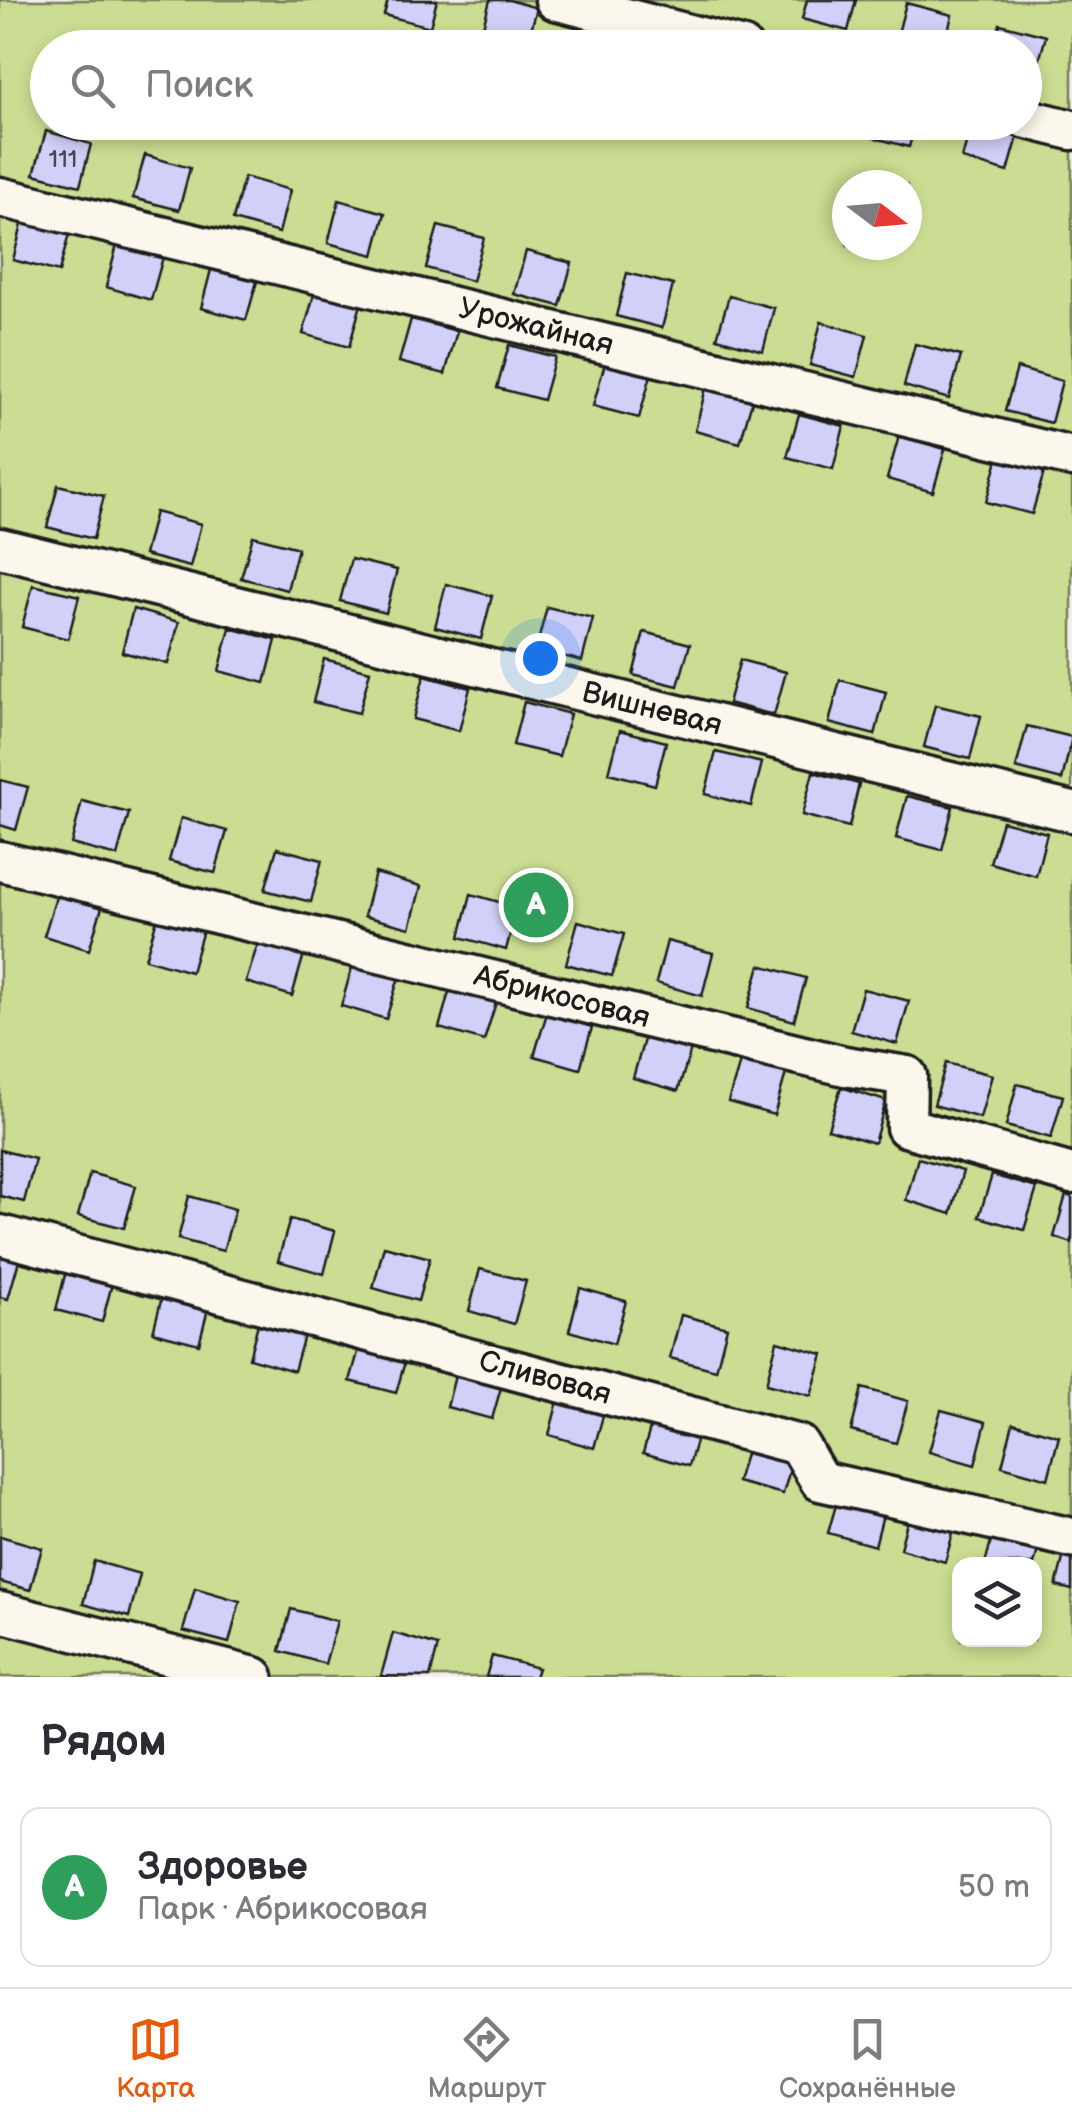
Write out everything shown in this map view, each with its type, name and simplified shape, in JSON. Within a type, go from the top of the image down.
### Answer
[{"type":"street","points":[[554,0],[672,30]]},
{"type":"street","points":[[1042,122],[1072,130]]},
{"type":"street","name":"Урожайная","points":[[0,197],[1072,457]]},
{"type":"street","name":"Вишневая","points":[[0,548],[1072,812]]},
{"type":"street","name":"Абрикосовая","points":[[0,861],[845,1066],[907,1076],[906,1127],[1072,1174]]},
{"type":"street","name":"Сливовая","points":[[0,1235],[798,1445],[820,1482],[1072,1538]]},
{"type":"street","points":[[0,1612],[254,1677]]},
{"type":"green space","points":[[0,0],[1072,0],[1072,1677],[0,1677]]},
{"type":"building","points":[[388,0],[437,0],[430,27],[384,15]]},
{"type":"building","points":[[490,0],[509,0],[537,8],[531,30],[482,30]]},
{"type":"building","points":[[807,0],[856,0],[848,30],[802,19]]},
{"type":"building","points":[[906,3],[952,15],[948,30],[899,30]]},
{"type":"building","points":[[590,20],[628,30],[588,30]]},
{"type":"building","points":[[1000,24],[1023,30],[998,30]]},
{"type":"building","points":[[43,140],[91,144],[80,186],[34,174]]},
{"type":"building","points":[[883,140],[911,140],[909,147]]},
{"type":"building","points":[[967,140],[1017,140],[1008,172],[962,159]]},
{"type":"building","points":[[145,155],[190,168],[179,210],[133,198]]},
{"type":"building","points":[[244,177],[290,190],[279,233],[233,220]]},
{"type":"building","points":[[339,200],[385,213],[374,255],[328,243]]},
{"type":"building","points":[[24,217],[70,230],[59,272],[13,260]]},
{"type":"building","points":[[438,226],[484,238],[472,281],[426,268]]},
{"type":"building","points":[[117,245],[163,257],[151,300],[106,287]]},
{"type":"building","points":[[526,251],[572,263],[560,306],[514,294]]},
{"type":"building","points":[[212,266],[258,278],[246,320],[201,308]]},
{"type":"building","points":[[627,273],[673,285],[662,328],[616,316]]},
{"type":"building","points":[[315,291],[361,304],[349,347],[303,334]]},
{"type":"building","points":[[729,296],[774,308],[763,351],[717,338]]},
{"type":"building","points":[[411,319],[457,331],[445,374],[399,362]]},
{"type":"building","points":[[821,322],[867,335],[856,377],[810,365]]},
{"type":"building","points":[[915,344],[961,356],[949,399],[904,386]]},
{"type":"building","points":[[509,345],[555,357],[543,400],[497,388]]},
{"type":"building","points":[[605,363],[651,375],[639,418],[593,406]]},
{"type":"building","points":[[1017,368],[1062,381],[1051,423],[1005,411]]},
{"type":"building","points":[[706,388],[752,401],[740,443],[695,431]]},
{"type":"building","points":[[799,414],[844,426],[833,469],[787,457]]},
{"type":"building","points":[[899,436],[945,449],[933,492],[887,479]]},
{"type":"building","points":[[998,459],[1044,472],[1032,514],[986,502]]},
{"type":"building","points":[[58,485],[104,496],[93,539],[47,527]]},
{"type":"building","points":[[155,512],[201,524],[190,567],[144,555]]},
{"type":"building","points":[[253,536],[298,548],[287,590],[241,578]]},
{"type":"building","points":[[351,559],[397,570],[386,613],[340,601]]},
{"type":"building","points":[[446,584],[492,596],[481,639],[435,627]]},
{"type":"building","points":[[33,585],[79,596],[68,639],[22,627]]},
{"type":"building","points":[[547,607],[593,618],[582,661],[536,649]]},
{"type":"building","points":[[133,609],[179,622],[168,664],[122,652]]},
{"type":"building","points":[[230,628],[276,640],[265,683],[219,671]]},
{"type":"building","points":[[644,632],[690,644],[678,686],[633,675]]},
{"type":"building","points":[[324,659],[370,671],[359,713],[313,702]]},
{"type":"building","points":[[740,660],[786,672],[774,715],[728,703]]},
{"type":"building","points":[[424,676],[470,688],[459,731],[413,719]]},
{"type":"building","points":[[840,680],[886,692],[875,735],[829,723]]},
{"type":"building","points":[[524,702],[570,714],[559,756],[513,745]]},
{"type":"building","points":[[935,705],[981,716],[970,759],[924,747]]},
{"type":"building","points":[[1027,726],[1072,737],[1062,780],[1016,768]]},
{"type":"building","points":[[620,730],[666,742],[655,785],[609,773]]},
{"type":"building","points":[[716,752],[762,763],[751,806],[705,794]]},
{"type":"building","points":[[813,772],[859,784],[849,827],[802,815]]},
{"type":"building","points":[[0,780],[28,787],[16,830],[0,825]]},
{"type":"building","points":[[907,796],[953,807],[942,850],[896,838]]},
{"type":"building","points":[[82,801],[129,813],[117,856],[71,844]]},
{"type":"building","points":[[181,818],[227,831],[215,873],[169,861]]},
{"type":"building","points":[[1002,821],[1047,833],[1036,876],[990,863]]},
{"type":"building","points":[[277,848],[322,860],[311,902],[265,890]]},
{"type":"building","points":[[375,873],[421,886],[410,928],[364,916]]},
{"type":"building","points":[[57,894],[102,907],[89,950],[44,936]]},
{"type":"building","points":[[471,894],[517,907],[506,950],[460,937]]},
{"type":"building","points":[[158,916],[203,930],[191,972],[145,959]]},
{"type":"building","points":[[578,921],[624,934],[612,976],[566,964]]},
{"type":"building","points":[[259,940],[304,954],[292,996],[246,982]]},
{"type":"building","points":[[667,941],[713,953],[702,996],[656,983]]},
{"type":"building","points":[[353,964],[399,977],[386,1019],[341,1006]]},
{"type":"building","points":[[760,965],[806,978],[794,1021],[748,1008]]},
{"type":"building","points":[[451,985],[497,999],[484,1041],[439,1028]]},
{"type":"building","points":[[863,989],[909,1001],[897,1044],[851,1031]]},
{"type":"building","points":[[547,1013],[592,1027],[580,1069],[534,1056]]},
{"type":"building","points":[[645,1036],[691,1049],[678,1091],[633,1078]]},
{"type":"building","points":[[741,1059],[786,1073],[774,1115],[728,1102]]},
{"type":"building","points":[[946,1063],[992,1075],[980,1118],[934,1105]]},
{"type":"building","points":[[1017,1084],[1063,1096],[1051,1138],[1006,1126]]},
{"type":"building","points":[[841,1087],[886,1101],[874,1143],[828,1129]]},
{"type":"building","points":[[0,1150],[35,1159],[24,1202],[0,1196]]},
{"type":"building","points":[[918,1158],[963,1171],[951,1214],[906,1200]]},
{"type":"building","points":[[90,1173],[136,1186],[124,1228],[78,1216]]},
{"type":"building","points":[[992,1175],[1037,1188],[1024,1230],[979,1217]]},
{"type":"building","points":[[1066,1195],[1072,1197],[1072,1243],[1054,1237]]},
{"type":"building","points":[[189,1196],[235,1209],[223,1251],[178,1239]]},
{"type":"building","points":[[290,1219],[335,1231],[324,1274],[278,1261]]},
{"type":"building","points":[[384,1246],[430,1258],[418,1301],[373,1288]]},
{"type":"building","points":[[0,1251],[20,1257],[8,1299],[0,1297]]},
{"type":"building","points":[[67,1267],[113,1280],[102,1322],[56,1310]]},
{"type":"building","points":[[480,1269],[526,1281],[514,1324],[469,1311]]},
{"type":"building","points":[[580,1288],[626,1301],[614,1344],[569,1331]]},
{"type":"building","points":[[164,1289],[210,1301],[199,1344],[153,1332]]},
{"type":"building","points":[[681,1315],[727,1327],[716,1370],[670,1358]]},
{"type":"building","points":[[260,1316],[306,1328],[294,1371],[249,1358]]},
{"type":"building","points":[[362,1338],[408,1351],[396,1393],[350,1381]]},
{"type":"building","points":[[777,1341],[823,1354],[811,1396],[766,1384]]},
{"type":"building","points":[[458,1364],[504,1377],[492,1419],[447,1407]]},
{"type":"building","points":[[862,1388],[908,1401],[896,1443],[851,1431]]},
{"type":"building","points":[[560,1393],[606,1405],[594,1448],[549,1435]]},
{"type":"building","points":[[941,1410],[986,1422],[975,1465],[929,1452]]},
{"type":"building","points":[[655,1411],[701,1423],[689,1466],[643,1453]]},
{"type":"building","points":[[1013,1423],[1059,1436],[1048,1479],[1002,1466]]},
{"type":"building","points":[[749,1440],[795,1452],[783,1494],[737,1482]]},
{"type":"building","points":[[840,1491],[886,1503],[875,1546],[828,1533]]},
{"type":"building","points":[[911,1507],[957,1519],[945,1562],[900,1549]]},
{"type":"building","points":[[994,1530],[1040,1543],[1036,1557],[987,1557]]},
{"type":"building","points":[[0,1536],[42,1548],[30,1590],[0,1582]]},
{"type":"building","points":[[1067,1543],[1072,1545],[1072,1590],[1056,1586]]},
{"type":"building","points":[[94,1561],[140,1574],[129,1617],[83,1604]]},
{"type":"building","points":[[195,1588],[240,1601],[229,1643],[183,1631]]},
{"type":"building","points":[[291,1609],[337,1621],[325,1664],[280,1651]]},
{"type":"building","points":[[393,1633],[438,1646],[430,1677],[381,1676]]},
{"type":"building","points":[[492,1656],[538,1668],[535,1677],[486,1677]]},
{"type":"place","name":"Здоровье","points":[[536,905]]}]
